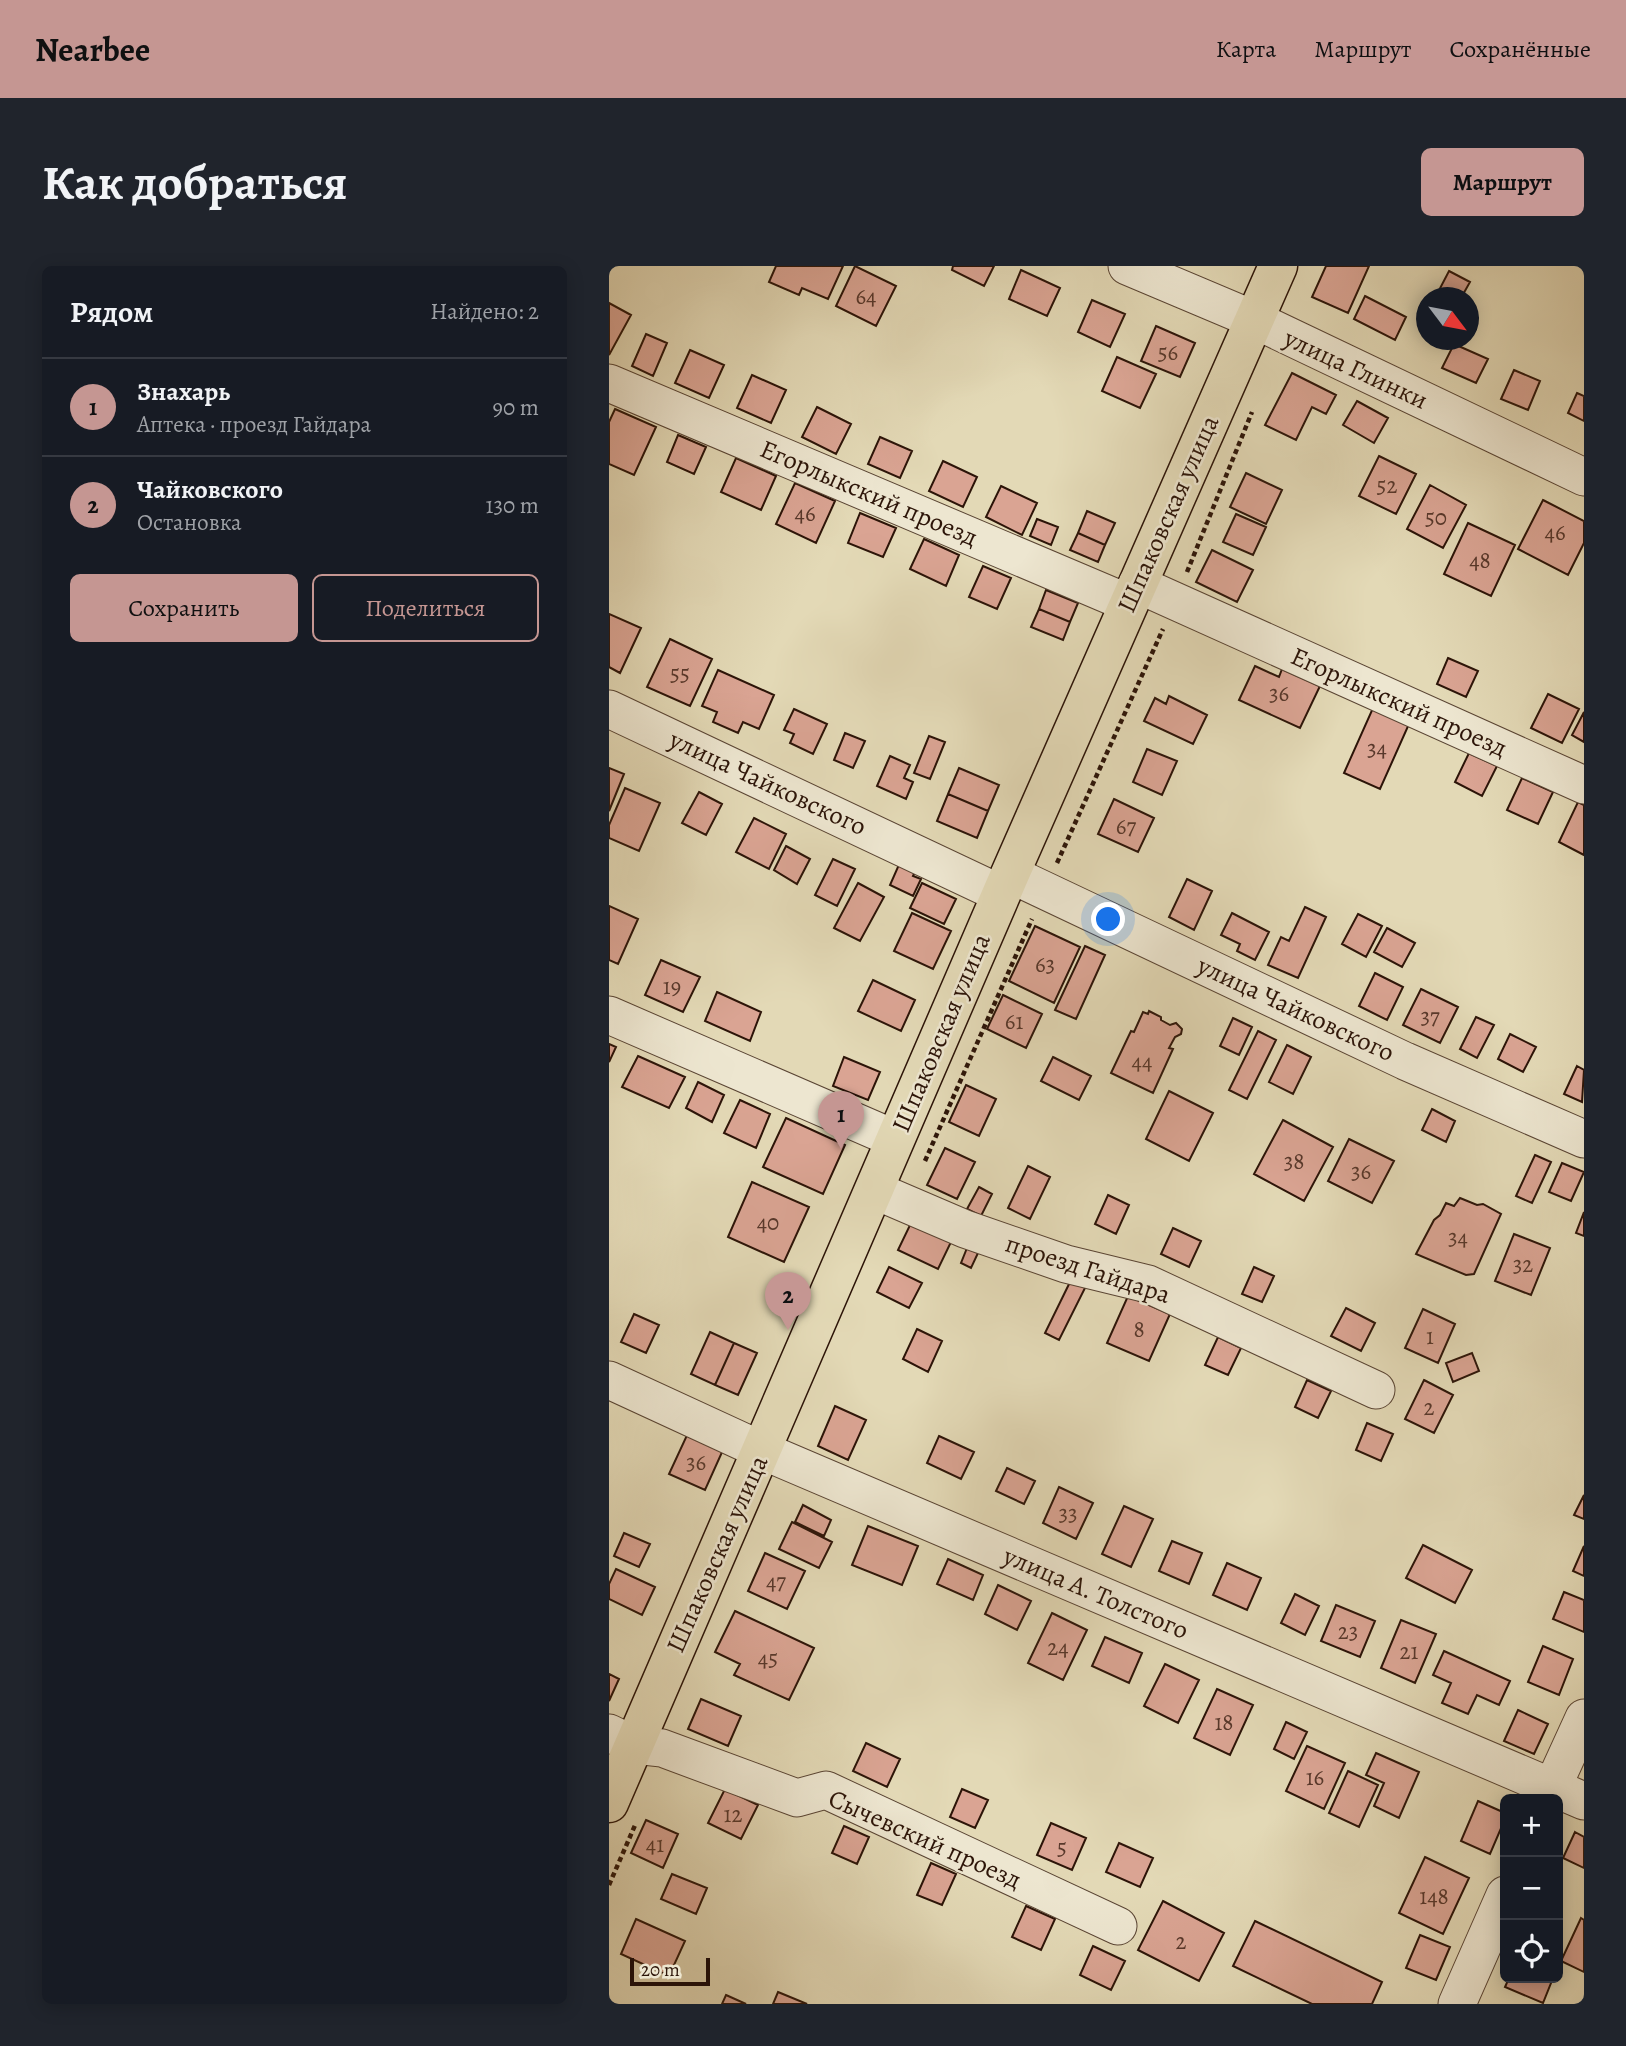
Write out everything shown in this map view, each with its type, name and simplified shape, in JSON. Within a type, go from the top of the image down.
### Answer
[{"type":"main road","name":"Шпаковская улица","points":[[625,1807],[621,1739],[890,1196],[895,1139],[1278,266]]},
{"type":"street","name":"улица Глинки","points":[[1126,266],[1255,320],[1584,477]]},
{"type":"street","name":"Егорлыкский проезд","points":[[609,383],[1133,593],[1176,601],[1584,785]]},
{"type":"street","name":"улица Чайковского","points":[[609,709],[1006,884],[1044,891],[1405,1061],[1584,1139]]},
{"type":"street","points":[[609,1015],[895,1139]]},
{"type":"street","name":"проезд Гайдара","points":[[890,1196],[965,1229],[1066,1264],[1148,1284],[1376,1390]]},
{"type":"street","name":"улица А. Толстого","points":[[609,1380],[763,1451],[1556,1794]]},
{"type":"street","points":[[1562,1794],[1584,1718]]},
{"type":"street","name":"Сычевский проезд","points":[[621,1739],[662,1748],[797,1798],[826,1790],[1118,1926]]},
{"type":"street","points":[[1457,2004],[1500,1906]]},
{"type":"path","points":[[890,1196],[1044,891],[1176,601],[1253,411]]},
{"type":"path","points":[[609,1885],[625,1807]]},
{"type":"building","points":[[776,266],[843,266],[828,299],[802,288],[799,295],[769,282]]},
{"type":"building","points":[[855,266],[896,286],[876,326],[836,306]]},
{"type":"building","points":[[953,266],[994,266],[984,286],[952,270]]},
{"type":"building","points":[[1326,266],[1369,266],[1348,313],[1312,297]]},
{"type":"building","points":[[1021,270],[1060,288],[1047,316],[1009,299]]},
{"type":"building","points":[[1449,271],[1470,282],[1467,287],[1441,287]]},
{"type":"building","points":[[1365,296],[1406,317],[1395,340],[1354,319]]},
{"type":"building","points":[[1092,300],[1125,314],[1110,347],[1078,332]]},
{"type":"building","points":[[609,303],[631,315],[609,355]]},
{"type":"building","points":[[1156,326],[1195,343],[1180,377],[1141,361]]},
{"type":"building","points":[[646,334],[667,343],[653,376],[632,366]]},
{"type":"building","points":[[690,350],[724,365],[709,398],[675,383]]},
{"type":"building","points":[[1451,350],[1468,350],[1488,359],[1476,383],[1442,368]]},
{"type":"building","points":[[1117,357],[1156,374],[1140,408],[1102,391]]},
{"type":"building","points":[[1514,370],[1540,381],[1528,410],[1501,399]]},
{"type":"building","points":[[1292,373],[1336,395],[1326,414],[1312,407],[1296,440],[1265,425]]},
{"type":"building","points":[[752,375],[786,390],[771,423],[737,408]]},
{"type":"building","points":[[1577,393],[1584,396],[1584,421],[1568,413]]},
{"type":"building","points":[[1357,401],[1388,418],[1374,443],[1343,425]]},
{"type":"building","points":[[817,407],[851,424],[836,454],[802,437]]},
{"type":"building","points":[[615,409],[656,427],[634,475],[609,464],[609,422]]},
{"type":"building","points":[[678,435],[706,447],[694,474],[667,462]]},
{"type":"building","points":[[880,437],[912,451],[900,478],[868,464]]},
{"type":"building","points":[[1379,456],[1416,474],[1396,514],[1359,496]]},
{"type":"building","points":[[736,458],[776,476],[761,510],[721,492]]},
{"type":"building","points":[[943,461],[977,477],[963,507],[929,491]]},
{"type":"building","points":[[1246,473],[1282,490],[1266,524],[1230,507]]},
{"type":"building","points":[[795,483],[835,501],[816,543],[776,524]]},
{"type":"building","points":[[1430,485],[1466,505],[1443,548],[1407,529]]},
{"type":"building","points":[[1001,486],[1037,503],[1022,535],[986,517]]},
{"type":"building","points":[[1543,500],[1584,521],[1584,543],[1568,575],[1518,549]]},
{"type":"building","points":[[1087,511],[1115,523],[1105,545],[1078,533]]},
{"type":"building","points":[[860,513],[896,528],[883,557],[848,543]]},
{"type":"building","points":[[1236,514],[1266,527],[1253,555],[1223,542]]},
{"type":"building","points":[[1037,519],[1058,527],[1051,545],[1030,536]]},
{"type":"building","points":[[1468,523],[1515,545],[1491,596],[1444,574]]},
{"type":"building","points":[[1078,533],[1105,545],[1098,562],[1070,550]]},
{"type":"building","points":[[924,539],[959,555],[946,586],[910,569]]},
{"type":"building","points":[[1212,550],[1253,570],[1237,602],[1196,582]]},
{"type":"building","points":[[983,566],[1011,578],[997,609],[969,597]]},
{"type":"building","points":[[1046,590],[1078,603],[1070,622],[1039,609]]},
{"type":"building","points":[[1039,609],[1070,622],[1063,640],[1031,627]]},
{"type":"building","points":[[609,614],[641,628],[620,673],[609,667]]},
{"type":"building","points":[[670,639],[712,659],[690,706],[647,687]]},
{"type":"building","points":[[1448,658],[1478,671],[1466,697],[1437,684]]},
{"type":"building","points":[[1255,666],[1279,677],[1282,669],[1320,686],[1300,728],[1239,700]]},
{"type":"building","points":[[718,670],[774,695],[759,729],[743,722],[738,733],[713,722],[717,712],[702,706]]},
{"type":"building","points":[[1548,694],[1579,709],[1562,743],[1531,728]]},
{"type":"building","points":[[1169,696],[1207,715],[1193,744],[1144,721],[1155,698],[1166,704]]},
{"type":"building","points":[[1373,708],[1409,724],[1380,789],[1344,773]]},
{"type":"building","points":[[794,709],[827,724],[813,754],[790,743],[794,734],[784,730]]},
{"type":"building","points":[[1584,712],[1584,742],[1572,735]]},
{"type":"building","points":[[845,733],[865,741],[853,768],[834,760]]},
{"type":"building","points":[[929,736],[945,742],[930,779],[914,773]]},
{"type":"building","points":[[1147,749],[1177,761],[1162,795],[1133,782]]},
{"type":"building","points":[[1469,753],[1497,766],[1482,796],[1455,782]]},
{"type":"building","points":[[890,756],[910,765],[904,778],[913,782],[906,799],[877,786]]},
{"type":"building","points":[[609,768],[624,774],[609,811]]},
{"type":"building","points":[[959,768],[999,785],[988,811],[948,794]]},
{"type":"building","points":[[1522,778],[1553,792],[1538,824],[1507,810]]},
{"type":"building","points":[[625,788],[660,803],[639,851],[609,838],[609,825]]},
{"type":"building","points":[[699,792],[722,804],[706,835],[682,823]]},
{"type":"building","points":[[948,794],[988,811],[977,838],[937,821]]},
{"type":"building","points":[[1114,799],[1154,818],[1138,852],[1098,834]]},
{"type":"building","points":[[1578,802],[1584,805],[1584,855],[1559,842]]},
{"type":"building","points":[[754,818],[786,834],[769,869],[736,852]]},
{"type":"building","points":[[786,846],[810,859],[797,884],[774,870]]},
{"type":"building","points":[[833,859],[855,869],[837,906],[815,895]]},
{"type":"building","points":[[901,860],[917,868],[913,876],[921,879],[913,896],[890,885]]},
{"type":"building","points":[[1187,879],[1212,891],[1194,930],[1169,917]]},
{"type":"building","points":[[858,883],[884,897],[860,941],[834,928]]},
{"type":"building","points":[[922,883],[956,899],[944,924],[910,908]]},
{"type":"building","points":[[609,906],[638,919],[618,964],[609,960]]},
{"type":"building","points":[[1305,907],[1326,917],[1298,978],[1268,965],[1281,937],[1289,941]]},
{"type":"building","points":[[912,913],[951,931],[933,969],[894,951]]},
{"type":"building","points":[[1232,913],[1269,932],[1255,960],[1237,951],[1240,944],[1221,935]]},
{"type":"building","points":[[1358,914],[1382,926],[1366,957],[1342,944]]},
{"type":"building","points":[[1035,926],[1080,947],[1054,1003],[1009,981]]},
{"type":"building","points":[[1387,928],[1415,943],[1402,967],[1374,952]]},
{"type":"building","points":[[1085,946],[1105,955],[1076,1019],[1055,1010]]},
{"type":"building","points":[[661,960],[700,977],[683,1012],[645,995]]},
{"type":"building","points":[[1375,973],[1403,987],[1387,1020],[1359,1006]]},
{"type":"building","points":[[873,980],[915,1000],[901,1031],[858,1011]]},
{"type":"building","points":[[1421,989],[1458,1007],[1440,1043],[1403,1025]]},
{"type":"building","points":[[717,992],[761,1012],[750,1041],[705,1021]]},
{"type":"building","points":[[1003,995],[1042,1014],[1026,1048],[987,1029]]},
{"type":"building","points":[[1149,1011],[1170,1025],[1176,1023],[1182,1029],[1169,1048],[1173,1049],[1153,1093],[1111,1073],[1131,1031],[1134,1032],[1143,1012],[1148,1014]]},
{"type":"building","points":[[1476,1017],[1494,1025],[1477,1058],[1460,1049]]},
{"type":"building","points":[[1233,1018],[1252,1027],[1239,1055],[1220,1046]]},
{"type":"building","points":[[1258,1031],[1276,1040],[1247,1099],[1229,1090]]},
{"type":"building","points":[[1510,1034],[1536,1047],[1523,1072],[1498,1059]]},
{"type":"building","points":[[609,1044],[616,1047],[609,1062]]},
{"type":"building","points":[[1287,1045],[1311,1057],[1293,1094],[1269,1082]]},
{"type":"building","points":[[638,1056],[685,1077],[669,1108],[622,1087]]},
{"type":"building","points":[[844,1057],[880,1072],[868,1100],[833,1086]]},
{"type":"building","points":[[1053,1057],[1091,1076],[1079,1100],[1041,1081]]},
{"type":"building","points":[[1577,1066],[1584,1070],[1582,1102],[1564,1094]]},
{"type":"building","points":[[698,1082],[724,1095],[712,1122],[686,1108]]},
{"type":"building","points":[[966,1085],[996,1099],[979,1136],[949,1122]]},
{"type":"building","points":[[1169,1091],[1213,1113],[1189,1161],[1146,1139]]},
{"type":"building","points":[[740,1100],[770,1114],[756,1148],[724,1133]]},
{"type":"building","points":[[1432,1109],[1455,1121],[1446,1142],[1422,1130]]},
{"type":"building","points":[[786,1118],[845,1145],[823,1194],[763,1167]]},
{"type":"building","points":[[1283,1120],[1333,1147],[1304,1201],[1254,1174]]},
{"type":"building","points":[[1349,1139],[1394,1161],[1372,1203],[1328,1181]]},
{"type":"building","points":[[945,1148],[975,1162],[957,1199],[927,1185]]},
{"type":"building","points":[[1535,1155],[1551,1162],[1532,1203],[1516,1196]]},
{"type":"building","points":[[1562,1163],[1584,1172],[1571,1201],[1549,1192]]},
{"type":"building","points":[[1028,1166],[1050,1177],[1030,1219],[1008,1208]]},
{"type":"building","points":[[752,1182],[809,1207],[784,1262],[728,1237]]},
{"type":"building","points":[[979,1187],[992,1194],[981,1216],[967,1209]]},
{"type":"building","points":[[1108,1195],[1129,1205],[1116,1234],[1095,1224]]},
{"type":"building","points":[[1460,1198],[1477,1205],[1483,1204],[1501,1214],[1474,1274],[1466,1275],[1416,1254],[1446,1203],[1454,1206]]},
{"type":"building","points":[[1584,1212],[1584,1236],[1576,1233]]},
{"type":"building","points":[[911,1223],[951,1242],[938,1269],[898,1250]]},
{"type":"building","points":[[1173,1228],[1201,1241],[1189,1267],[1161,1254]]},
{"type":"building","points":[[1514,1234],[1550,1248],[1531,1295],[1495,1281]]},
{"type":"building","points":[[967,1248],[978,1253],[971,1268],[961,1263]]},
{"type":"building","points":[[889,1267],[922,1283],[909,1308],[877,1292]]},
{"type":"building","points":[[1254,1267],[1274,1276],[1262,1302],[1242,1294]]},
{"type":"building","points":[[1072,1278],[1086,1286],[1059,1340],[1045,1333]]},
{"type":"building","points":[[1128,1296],[1170,1314],[1149,1361],[1107,1343]]},
{"type":"building","points":[[1346,1308],[1375,1323],[1361,1351],[1331,1336]]},
{"type":"building","points":[[1423,1309],[1455,1324],[1438,1363],[1405,1348]]},
{"type":"building","points":[[634,1314],[659,1325],[646,1353],[621,1342]]},
{"type":"building","points":[[917,1329],[942,1341],[928,1372],[903,1359]]},
{"type":"building","points":[[710,1332],[734,1343],[715,1385],[691,1374]]},
{"type":"building","points":[[1218,1337],[1241,1348],[1228,1375],[1205,1365]]},
{"type":"building","points":[[734,1343],[757,1353],[738,1395],[715,1385]]},
{"type":"building","points":[[1472,1353],[1479,1371],[1453,1382],[1446,1363]]},
{"type":"building","points":[[1307,1380],[1331,1391],[1318,1418],[1295,1407]]},
{"type":"building","points":[[1424,1380],[1453,1395],[1434,1433],[1405,1419]]},
{"type":"building","points":[[835,1406],[866,1420],[848,1460],[818,1446]]},
{"type":"building","points":[[1367,1423],[1393,1434],[1381,1461],[1356,1450]]},
{"type":"building","points":[[688,1433],[723,1450],[705,1490],[669,1474]]},
{"type":"building","points":[[939,1436],[974,1452],[961,1479],[927,1463]]},
{"type":"building","points":[[1007,1468],[1035,1481],[1024,1504],[996,1491]]},
{"type":"building","points":[[1059,1487],[1093,1503],[1076,1539],[1043,1523]]},
{"type":"building","points":[[1584,1495],[1584,1519],[1574,1515]]},
{"type":"building","points":[[803,1505],[831,1520],[824,1536],[795,1522]]},
{"type":"building","points":[[1124,1506],[1153,1519],[1131,1567],[1102,1554]]},
{"type":"building","points":[[792,1522],[832,1542],[819,1568],[779,1549]]},
{"type":"building","points":[[868,1526],[918,1546],[902,1585],[852,1565]]},
{"type":"building","points":[[624,1533],[650,1544],[639,1567],[614,1556]]},
{"type":"building","points":[[1172,1541],[1202,1553],[1189,1584],[1159,1571]]},
{"type":"building","points":[[1423,1545],[1472,1570],[1455,1603],[1406,1578]]},
{"type":"building","points":[[1584,1546],[1584,1576],[1573,1571]]},
{"type":"building","points":[[765,1553],[805,1571],[787,1609],[748,1591]]},
{"type":"building","points":[[948,1559],[983,1575],[973,1600],[937,1584]]},
{"type":"building","points":[[1227,1563],[1261,1578],[1247,1610],[1213,1595]]},
{"type":"building","points":[[616,1569],[655,1587],[642,1615],[609,1599],[609,1584]]},
{"type":"building","points":[[998,1585],[1031,1601],[1017,1630],[985,1614]]},
{"type":"building","points":[[1564,1592],[1584,1600],[1584,1632],[1553,1619]]},
{"type":"building","points":[[1295,1594],[1319,1606],[1305,1635],[1281,1623]]},
{"type":"building","points":[[1336,1605],[1375,1621],[1360,1657],[1321,1641]]},
{"type":"building","points":[[735,1611],[814,1648],[789,1700],[734,1675],[740,1664],[715,1652]]},
{"type":"building","points":[[1052,1613],[1087,1630],[1063,1680],[1028,1663]]},
{"type":"building","points":[[1401,1620],[1436,1634],[1415,1683],[1381,1668]]},
{"type":"building","points":[[1105,1637],[1142,1653],[1129,1683],[1092,1666]]},
{"type":"building","points":[[1543,1646],[1573,1659],[1559,1695],[1528,1682]]},
{"type":"building","points":[[1444,1651],[1510,1681],[1499,1705],[1477,1695],[1468,1714],[1442,1703],[1451,1683],[1433,1675]]},
{"type":"building","points":[[1165,1664],[1199,1680],[1178,1723],[1144,1706]]},
{"type":"building","points":[[609,1674],[619,1679],[609,1701]]},
{"type":"building","points":[[1217,1689],[1253,1705],[1230,1755],[1194,1738]]},
{"type":"building","points":[[701,1699],[741,1716],[728,1746],[688,1729]]},
{"type":"building","points":[[1518,1710],[1548,1724],[1534,1754],[1504,1741]]},
{"type":"building","points":[[1286,1722],[1307,1732],[1294,1759],[1274,1749]]},
{"type":"building","points":[[866,1743],[900,1759],[887,1787],[853,1771]]},
{"type":"building","points":[[1307,1746],[1345,1763],[1324,1809],[1286,1791]]},
{"type":"building","points":[[1376,1753],[1419,1772],[1399,1818],[1374,1806],[1384,1783],[1366,1775]]},
{"type":"building","points":[[1348,1771],[1378,1785],[1359,1827],[1329,1813]]},
{"type":"building","points":[[725,1789],[758,1805],[741,1839],[708,1823]]},
{"type":"building","points":[[962,1789],[988,1800],[975,1828],[950,1817]]},
{"type":"building","points":[[1478,1801],[1500,1811],[1500,1831],[1490,1854],[1461,1841]]},
{"type":"building","points":[[646,1820],[678,1834],[663,1868],[631,1853]]},
{"type":"building","points":[[1051,1823],[1086,1838],[1072,1870],[1037,1855]]},
{"type":"building","points":[[844,1826],[869,1837],[857,1864],[832,1853]]},
{"type":"building","points":[[1575,1832],[1584,1837],[1584,1868],[1563,1858]]},
{"type":"building","points":[[1119,1843],[1153,1858],[1140,1887],[1106,1872]]},
{"type":"building","points":[[1425,1857],[1469,1878],[1443,1934],[1399,1913]]},
{"type":"building","points":[[931,1863],[956,1874],[942,1905],[917,1895]]},
{"type":"building","points":[[672,1874],[707,1888],[696,1914],[661,1899]]},
{"type":"building","points":[[1163,1901],[1224,1933],[1199,1981],[1138,1950]]},
{"type":"building","points":[[1026,1906],[1055,1919],[1041,1950],[1012,1937]]},
{"type":"building","points":[[1581,1918],[1584,1920],[1584,1972],[1563,1962]]},
{"type":"building","points":[[636,1919],[685,1941],[669,1976],[621,1954]]},
{"type":"building","points":[[1255,1921],[1382,1982],[1372,2004],[1312,2004],[1233,1966]]},
{"type":"building","points":[[1420,1935],[1450,1947],[1436,1980],[1406,1968]]},
{"type":"building","points":[[1093,1946],[1125,1961],[1111,1990],[1080,1975]]},
{"type":"building","points":[[1507,1983],[1551,1983],[1543,2003],[1505,1987]]},
{"type":"building","points":[[778,1992],[807,2004],[773,2004]]},
{"type":"building","points":[[726,1995],[746,2004],[722,2004]]},
{"type":"place","name":"Знахарь","points":[[841,1149]]},
{"type":"place","name":"Чайковского","points":[[788,1330]]}]
